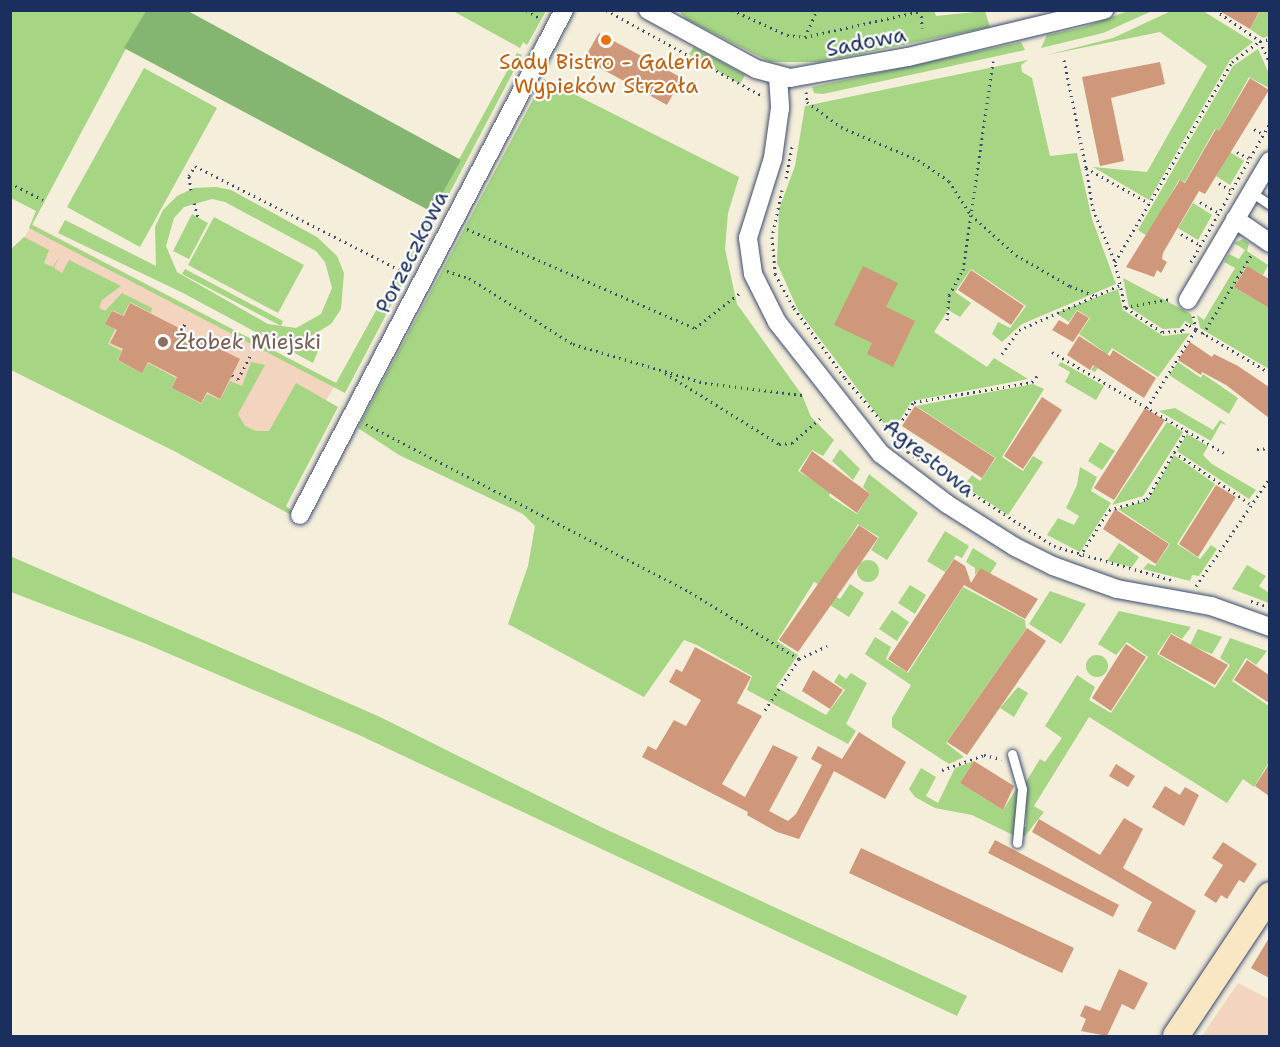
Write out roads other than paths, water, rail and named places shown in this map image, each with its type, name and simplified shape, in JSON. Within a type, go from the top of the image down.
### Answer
[{"type":"main road","points":[[1176,1036],[1267,906]]},
{"type":"street","name":"Porzeczkowa","points":[[300,514],[564,10]]},
{"type":"street","name":"Sadowa","points":[[648,10],[756,69],[778,77],[814,75],[908,57],[1104,10]]},
{"type":"street","name":"Agrestowa","points":[[778,77],[780,108],[772,158],[748,238],[753,274],[777,322],[881,454],[947,504],[1015,547],[1053,566],[1117,589],[1211,606],[1269,627]]},
{"type":"street","points":[[1185,301],[1269,161]]},
{"type":"street","points":[[1235,219],[1269,243]]},
{"type":"lane","points":[[1251,192],[1269,205]]},
{"type":"lane","points":[[1012,754],[1022,789],[1017,843]]},
{"type":"place","name":"Sady Bistro - Galeria Wypieków Strzała","points":[[606,40]]},
{"type":"place","name":"Żłobek Miejski","points":[[163,342]]}]
